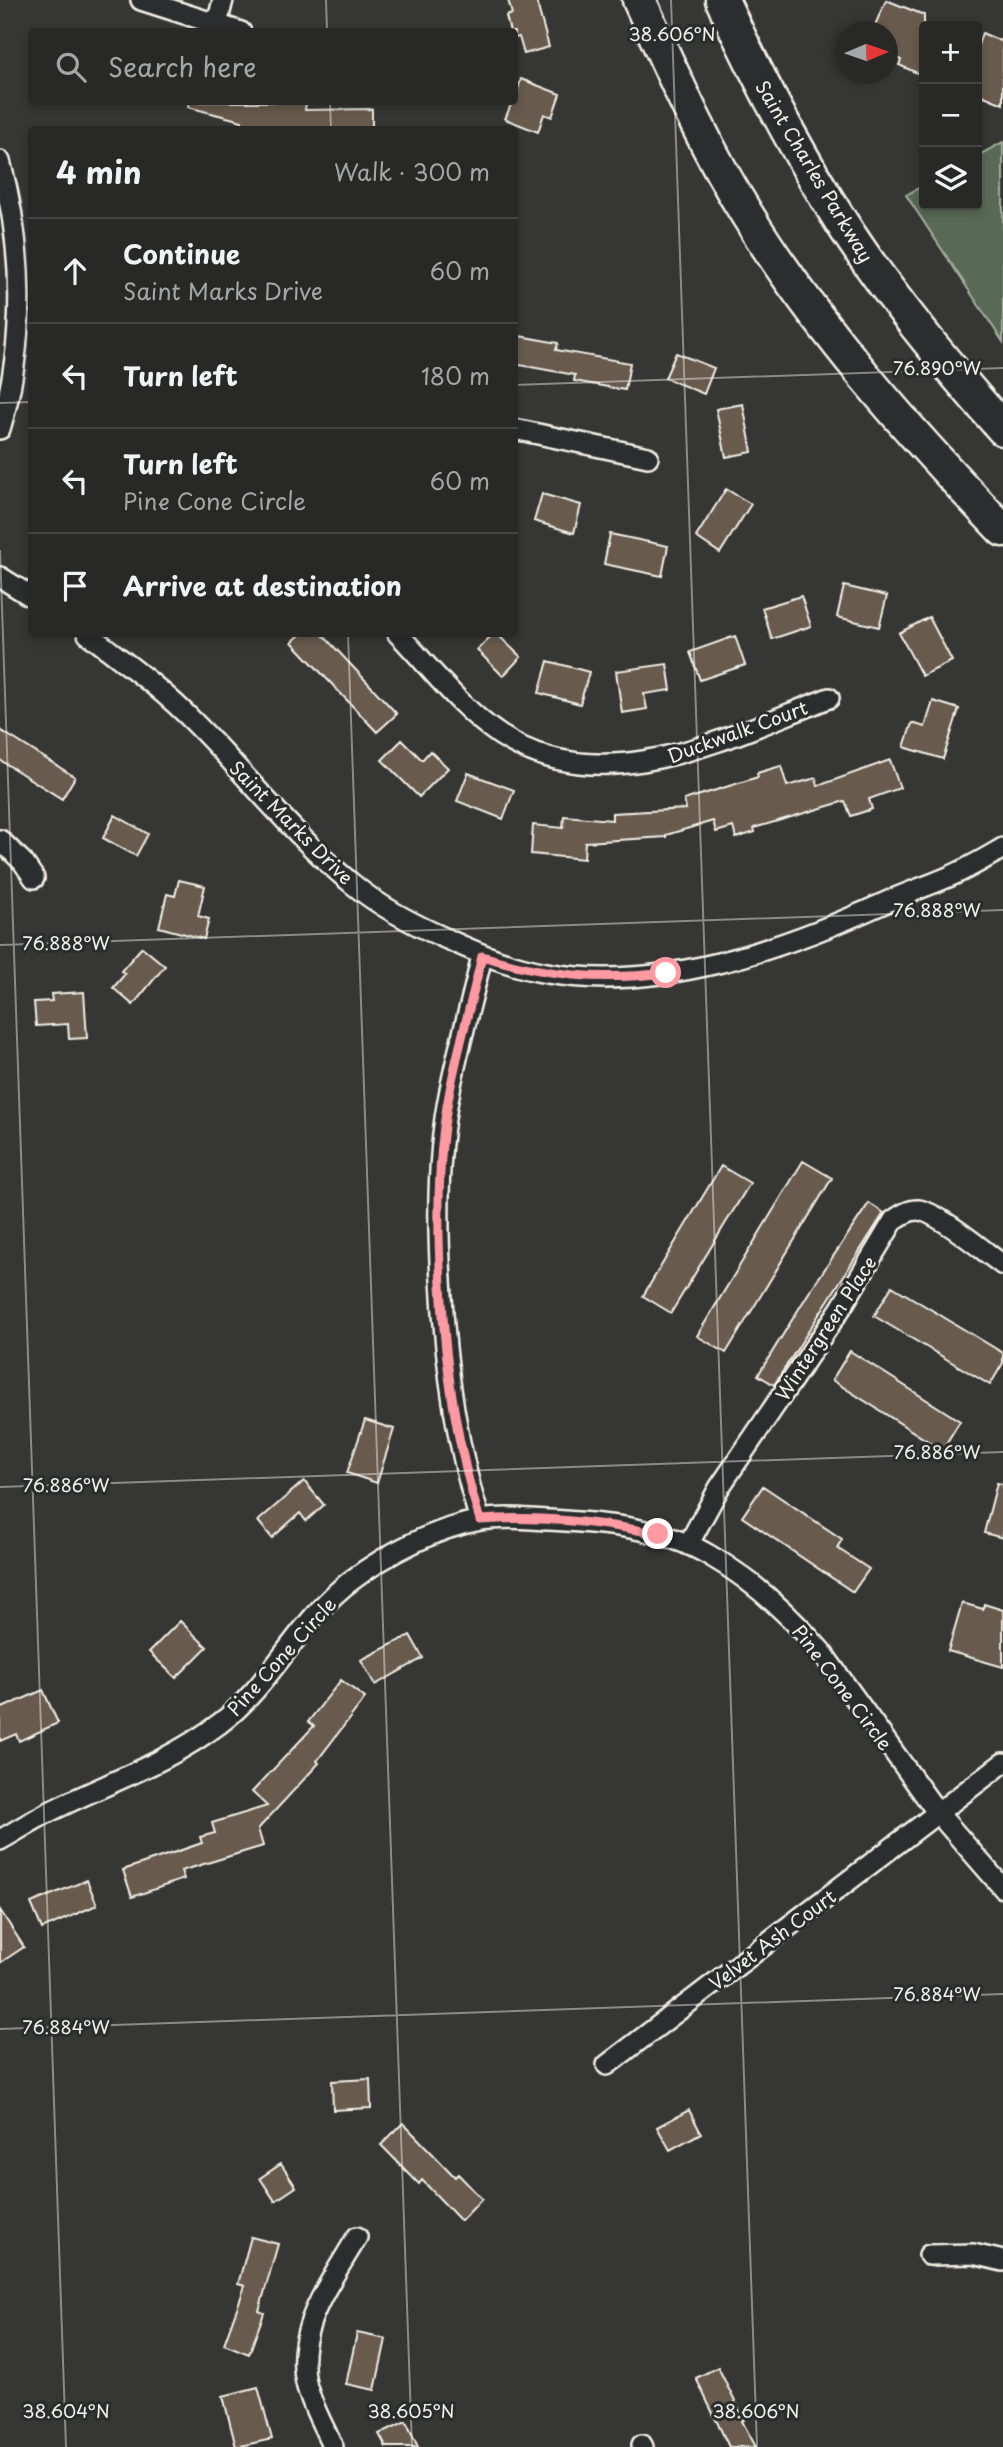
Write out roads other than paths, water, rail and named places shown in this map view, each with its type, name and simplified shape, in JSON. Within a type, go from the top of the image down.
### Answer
[{"type":"main road","points":[[639,0],[709,151],[776,260],[872,386],[957,483],[1003,530]]},
{"type":"main road","name":"Saint Charles Parkway","points":[[722,0],[789,135],[840,220],[876,273],[946,364],[1003,429]]},
{"type":"street","points":[[141,0],[229,28]]},
{"type":"street","points":[[217,24],[223,0]]},
{"type":"street","points":[[0,161],[13,224],[23,371],[0,429]]},
{"type":"street","points":[[518,430],[648,457]]},
{"type":"street","points":[[0,577],[28,594]]},
{"type":"street","name":"Saint Marks Drive","points":[[92,637],[164,694],[193,721],[304,838],[356,887],[385,907],[482,956],[549,974],[628,978],[711,965],[835,925],[948,877],[1003,848]]},
{"type":"street","name":"Duckwalk Court","points":[[401,637],[464,704],[500,734],[533,752],[563,761],[630,764],[665,758],[708,745],[829,698]]},
{"type":"street","points":[[0,840],[23,862],[34,878]]},
{"type":"street","points":[[480,1520],[468,1483],[446,1368],[438,1223],[440,1165],[450,1091],[482,956]]},
{"type":"street","name":"Wintergreen Place","points":[[688,1545],[719,1488],[841,1308],[894,1220],[911,1211],[932,1214],[1003,1265]]},
{"type":"street","name":"Pine Cone Circle","points":[[0,1840],[55,1809],[165,1760],[222,1722],[307,1624],[352,1580],[411,1545],[443,1531],[480,1520],[512,1518],[607,1525],[658,1534],[708,1554],[760,1591],[807,1634],[937,1812],[1003,1888]]},
{"type":"street","name":"Velvet Ash Court","points":[[607,2065],[1003,1763]]},
{"type":"street","points":[[333,2447],[313,2407],[306,2385],[304,2343],[318,2302],[357,2237]]},
{"type":"street","points":[[929,2255],[973,2254],[1003,2261]]}]
